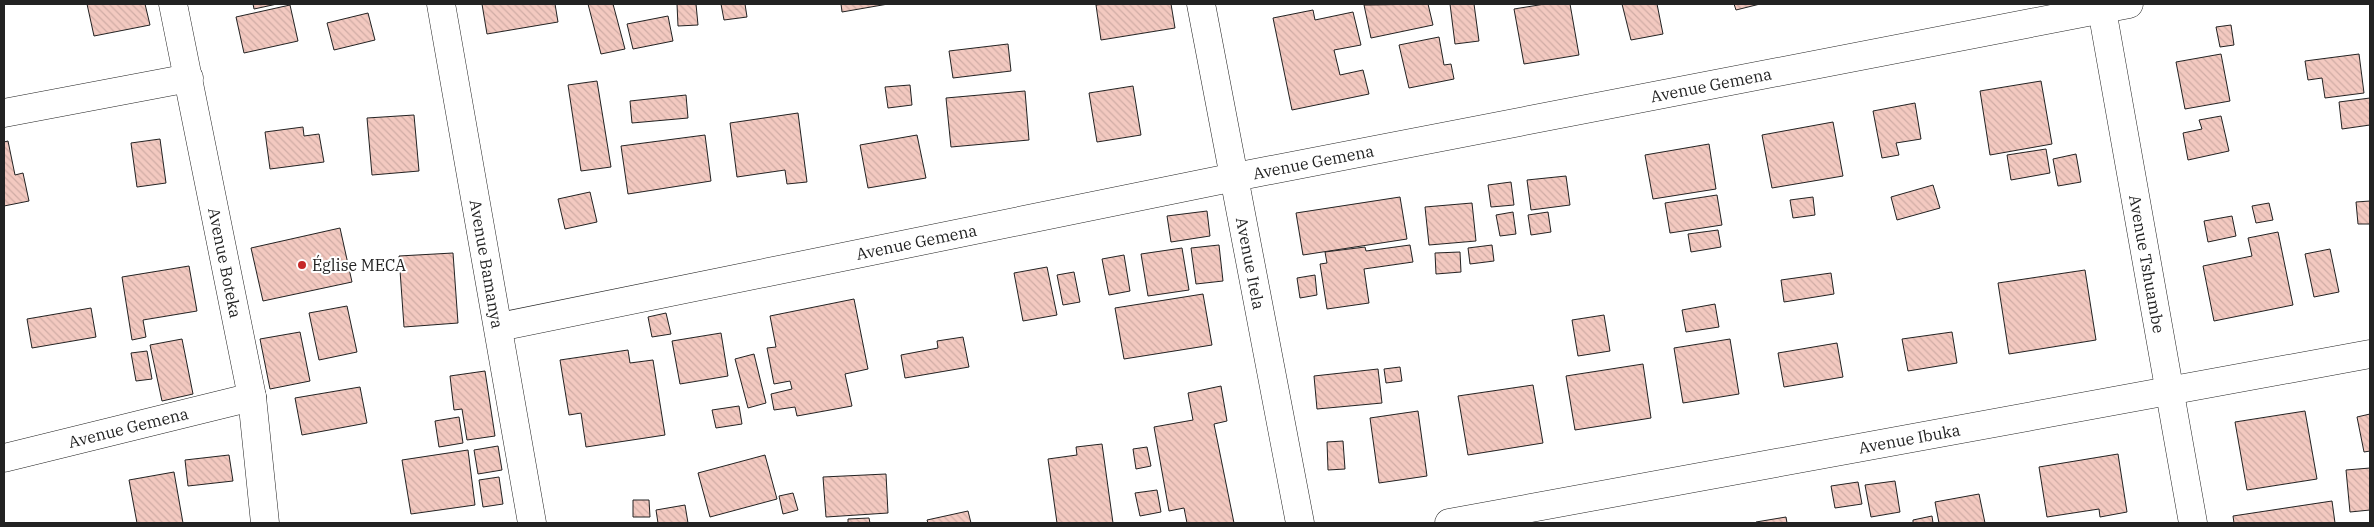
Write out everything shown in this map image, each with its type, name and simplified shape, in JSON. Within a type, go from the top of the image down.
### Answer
[{"type":"street","name":"Avenue Boteka","points":[[174,4],[252,398],[265,523]]},
{"type":"street","name":"Avenue Bamanya","points":[[441,4],[532,523]]},
{"type":"street","name":"Avenue Itela","points":[[1201,4],[1300,523]]},
{"type":"street","name":"Avenue Gemena","points":[[499,327],[1235,177],[2102,6],[2129,4]]},
{"type":"street","name":"Avenue Tshuambe","points":[[2102,6],[2193,523]]},
{"type":"street","points":[[4,113],[188,78]]},
{"type":"street","name":"Avenue Ibuka","points":[[1449,523],[2169,393],[2370,354]]},
{"type":"street","name":"Avenue Gemena","points":[[4,458],[252,398]]},
{"type":"building","points":[[87,4],[145,4],[150,25],[94,36]]},
{"type":"building","points":[[253,4],[277,4],[254,9]]},
{"type":"building","points":[[482,4],[555,4],[558,22],[487,34]]},
{"type":"building","points":[[588,4],[613,4],[625,49],[601,54]]},
{"type":"building","points":[[677,4],[696,4],[698,25],[678,26]]},
{"type":"building","points":[[721,4],[745,4],[747,17],[724,20]]},
{"type":"building","points":[[841,4],[888,4],[842,12]]},
{"type":"building","points":[[1171,4],[1175,28],[1101,40],[1096,5]]},
{"type":"building","points":[[1428,4],[1433,25],[1371,38],[1364,5]]},
{"type":"building","points":[[1450,4],[1474,4],[1479,41],[1455,44]]},
{"type":"building","points":[[1545,4],[1570,4],[1579,55],[1524,64],[1514,9]]},
{"type":"building","points":[[1622,4],[1657,4],[1663,34],[1631,40]]},
{"type":"building","points":[[1734,4],[1760,4],[1736,10]]},
{"type":"building","points":[[290,5],[298,41],[244,53],[236,17]]},
{"type":"building","points":[[1313,10],[1315,20],[1353,12],[1361,45],[1334,50],[1340,75],[1363,70],[1369,94],[1292,110],[1273,18]]},
{"type":"building","points":[[368,13],[375,40],[334,50],[327,23]]},
{"type":"building","points":[[668,16],[673,41],[633,49],[627,24]]},
{"type":"building","points":[[2231,25],[2234,45],[2220,47],[2216,27]]},
{"type":"building","points":[[1439,37],[1444,65],[1451,64],[1454,79],[1409,88],[1399,45]]},
{"type":"building","points":[[1008,44],[1011,71],[953,78],[949,51]]},
{"type":"building","points":[[2221,54],[2230,101],[2185,109],[2176,62]]},
{"type":"building","points":[[2359,54],[2364,93],[2325,98],[2322,78],[2308,80],[2305,61]]},
{"type":"building","points":[[597,81],[611,167],[581,171],[568,85]]},
{"type":"building","points":[[2041,81],[2052,144],[1990,155],[1980,91]]},
{"type":"building","points":[[910,85],[912,105],[888,108],[885,87]]},
{"type":"building","points":[[1133,86],[1141,135],[1097,142],[1089,93]]},
{"type":"building","points":[[1025,91],[1029,140],[951,147],[946,98]]},
{"type":"building","points":[[686,95],[688,118],[632,123],[630,101]]},
{"type":"building","points":[[2370,98],[2370,125],[2342,129],[2339,102]]},
{"type":"building","points":[[1915,103],[1921,139],[1896,143],[1899,155],[1882,158],[1873,111]]},
{"type":"building","points":[[798,113],[807,182],[787,184],[785,170],[737,177],[730,123]]},
{"type":"building","points":[[414,115],[419,171],[372,175],[367,118]]},
{"type":"building","points":[[2221,116],[2229,151],[2188,160],[2183,133],[2202,129],[2199,120]]},
{"type":"building","points":[[1833,122],[1843,176],[1772,188],[1762,135]]},
{"type":"building","points":[[303,127],[304,136],[319,134],[324,162],[270,169],[265,132]]},
{"type":"building","points":[[705,135],[711,181],[628,194],[621,146]]},
{"type":"building","points":[[917,135],[926,178],[868,188],[860,145]]},
{"type":"building","points":[[160,139],[166,183],[137,187],[131,143]]},
{"type":"building","points":[[8,141],[15,175],[23,173],[29,201],[4,206],[4,142]]},
{"type":"building","points":[[1709,144],[1716,189],[1653,199],[1645,155]]},
{"type":"building","points":[[2046,149],[2050,173],[2011,180],[2007,155]]},
{"type":"building","points":[[2076,154],[2081,182],[2058,186],[2053,159]]},
{"type":"building","points":[[1566,176],[1570,205],[1531,210],[1527,180]]},
{"type":"building","points":[[1511,182],[1514,205],[1491,207],[1488,185]]},
{"type":"building","points":[[1933,185],[1940,208],[1897,220],[1891,197]]},
{"type":"building","points":[[590,192],[597,222],[565,229],[558,199]]},
{"type":"building","points":[[1717,195],[1722,225],[1670,233],[1665,203]]},
{"type":"building","points":[[1400,197],[1407,239],[1303,255],[1296,213]]},
{"type":"building","points":[[1813,197],[1815,215],[1793,218],[1790,200]]},
{"type":"building","points":[[2370,201],[2370,224],[2358,224],[2356,202]]},
{"type":"building","points":[[1472,203],[1476,241],[1429,245],[1425,207]]},
{"type":"building","points":[[2269,203],[2273,220],[2256,223],[2252,206]]},
{"type":"building","points":[[1207,211],[1210,236],[1171,242],[1167,216]]},
{"type":"building","points":[[1513,212],[1516,234],[1500,236],[1496,215]]},
{"type":"building","points":[[1548,212],[1551,232],[1531,235],[1528,215]]},
{"type":"building","points":[[2232,216],[2236,236],[2208,242],[2204,221]]},
{"type":"building","name":"Église MECA","points":[[340,228],[352,282],[263,301],[251,248]]},
{"type":"building","points":[[1718,230],[1721,247],[1691,252],[1688,234]]},
{"type":"building","points":[[2278,232],[2293,305],[2214,321],[2203,266],[2252,256],[2248,238]]},
{"type":"building","points":[[1219,245],[1223,281],[1196,284],[1191,248]]},
{"type":"building","points":[[1410,245],[1413,262],[1364,269],[1369,303],[1327,309],[1320,264],[1327,263],[1325,252],[1365,247],[1366,251]]},
{"type":"building","points":[[1492,245],[1494,261],[1470,264],[1468,248]]},
{"type":"building","points":[[1182,248],[1189,290],[1148,296],[1141,254]]},
{"type":"building","points":[[2330,249],[2339,292],[2314,297],[2305,254]]},
{"type":"building","points":[[1460,252],[1461,272],[1436,274],[1435,253]]},
{"type":"building","points":[[453,253],[458,323],[404,327],[399,256]]},
{"type":"building","points":[[1124,255],[1130,291],[1109,295],[1102,259]]},
{"type":"building","points":[[189,266],[197,311],[143,320],[146,337],[132,340],[122,277]]},
{"type":"building","points":[[1047,267],[1057,315],[1023,321],[1014,273]]},
{"type":"building","points":[[2085,270],[2096,340],[2009,354],[1998,283]]},
{"type":"building","points":[[1074,272],[1080,302],[1063,305],[1057,275]]},
{"type":"building","points":[[1831,273],[1834,294],[1784,302],[1781,280]]},
{"type":"building","points":[[1315,275],[1317,295],[1300,298],[1297,278]]},
{"type":"building","points":[[1203,294],[1212,345],[1124,359],[1115,308]]},
{"type":"building","points":[[854,299],[868,369],[845,374],[852,406],[797,416],[795,407],[774,410],[771,394],[792,389],[790,381],[774,384],[767,348],[776,347],[770,316]]},
{"type":"building","points":[[1715,304],[1719,327],[1686,332],[1682,310]]},
{"type":"building","points":[[347,306],[357,352],[319,360],[309,313]]},
{"type":"building","points":[[91,308],[96,337],[32,348],[27,319]]},
{"type":"building","points":[[666,313],[671,334],[652,337],[648,317]]},
{"type":"building","points":[[1604,315],[1610,351],[1578,356],[1572,320]]},
{"type":"building","points":[[300,332],[310,381],[270,389],[260,339]]},
{"type":"building","points":[[1952,332],[1957,363],[1908,371],[1902,339]]},
{"type":"building","points":[[721,333],[728,376],[680,384],[672,341]]},
{"type":"building","points":[[963,337],[969,367],[905,378],[901,355],[938,348],[937,341]]},
{"type":"building","points":[[182,339],[193,394],[162,401],[150,345]]},
{"type":"building","points":[[1730,339],[1739,394],[1683,403],[1674,348]]},
{"type":"building","points":[[1837,343],[1843,377],[1784,387],[1778,353]]},
{"type":"building","points":[[628,350],[630,363],[653,360],[665,435],[586,447],[581,413],[569,415],[560,360]]},
{"type":"building","points":[[147,351],[152,379],[136,381],[131,353]]},
{"type":"building","points":[[754,354],[766,403],[748,408],[735,359]]},
{"type":"building","points":[[1643,364],[1651,418],[1575,430],[1566,376]]},
{"type":"building","points":[[1400,367],[1402,381],[1386,383],[1384,369]]},
{"type":"building","points":[[1378,369],[1382,403],[1317,409],[1314,376]]},
{"type":"building","points":[[485,371],[495,436],[467,440],[462,409],[454,410],[450,376]]},
{"type":"building","points":[[1533,385],[1543,443],[1468,455],[1458,396]]},
{"type":"building","points":[[1221,386],[1227,421],[1214,424],[1234,523],[1187,523],[1184,508],[1169,511],[1154,427],[1193,420],[1188,393]]},
{"type":"building","points":[[360,387],[367,423],[302,435],[295,398]]},
{"type":"building","points":[[739,406],[742,424],[716,428],[712,410]]},
{"type":"building","points":[[1418,411],[1427,476],[1379,483],[1370,418]]},
{"type":"building","points":[[2305,411],[2317,479],[2247,490],[2235,422]]},
{"type":"building","points":[[2370,414],[2370,451],[2364,452],[2357,417]]},
{"type":"building","points":[[459,417],[463,443],[439,447],[435,421]]},
{"type":"building","points":[[1343,441],[1345,469],[1328,470],[1327,442]]},
{"type":"building","points":[[1102,444],[1113,523],[1057,523],[1048,459],[1077,455],[1076,447]]},
{"type":"building","points":[[498,446],[502,470],[478,474],[474,450]]},
{"type":"building","points":[[1147,447],[1151,466],[1136,469],[1133,449]]},
{"type":"building","points":[[468,450],[475,505],[411,514],[402,460]]},
{"type":"building","points":[[2118,454],[2127,512],[2100,517],[2099,509],[2047,517],[2039,467]]},
{"type":"building","points":[[229,455],[233,481],[188,486],[185,460]]},
{"type":"building","points":[[765,455],[777,499],[710,517],[698,473]]},
{"type":"building","points":[[2370,468],[2370,510],[2350,512],[2346,470]]},
{"type":"building","points":[[174,472],[183,523],[137,523],[129,480]]},
{"type":"building","points":[[886,474],[888,513],[826,517],[823,477]]},
{"type":"building","points":[[499,477],[503,504],[483,507],[479,480]]},
{"type":"building","points":[[1895,481],[1900,512],[1871,517],[1865,485]]},
{"type":"building","points":[[1858,482],[1862,504],[1835,508],[1831,486]]},
{"type":"building","points":[[1157,490],[1161,512],[1140,516],[1135,493]]},
{"type":"building","points":[[793,493],[798,510],[783,514],[779,496]]},
{"type":"building","points":[[1979,494],[1985,523],[1939,523],[1935,502]]},
{"type":"building","points":[[633,500],[649,500],[650,517],[633,517]]},
{"type":"building","points":[[2332,501],[2335,523],[2234,523],[2233,516]]},
{"type":"building","points":[[685,505],[688,523],[658,523],[656,510]]},
{"type":"building","points":[[968,511],[971,523],[928,523],[927,520]]},
{"type":"building","points":[[1932,516],[1933,523],[1913,523],[1913,520]]},
{"type":"building","points":[[1786,517],[1787,523],[1756,523],[1756,522]]},
{"type":"building","points":[[869,518],[870,523],[848,523],[848,519]]},
{"type":"place","name":"Église MECA","points":[[302,265]]}]
